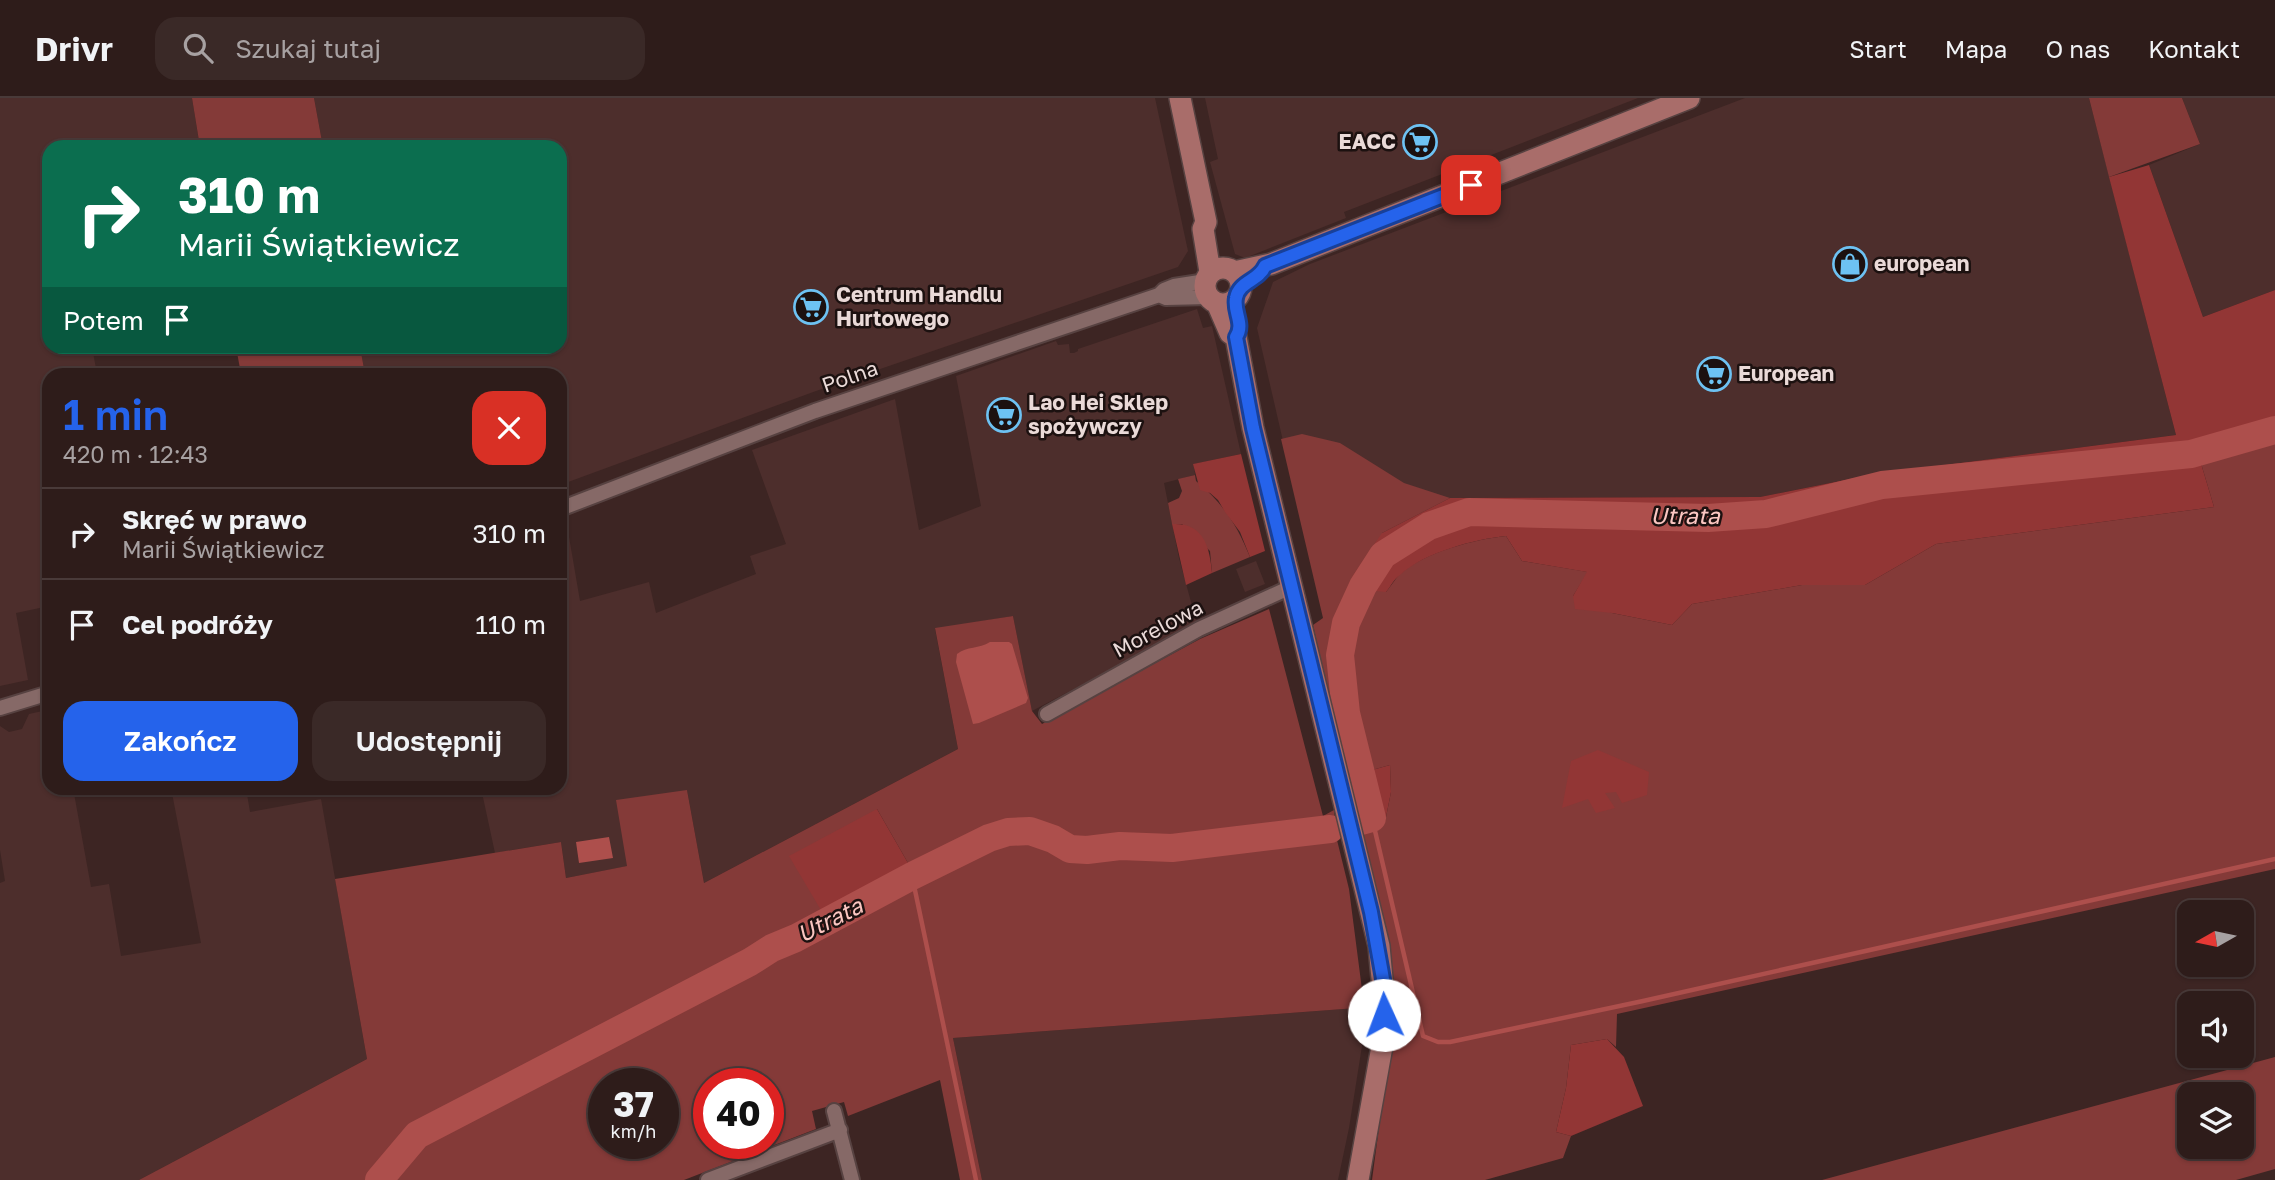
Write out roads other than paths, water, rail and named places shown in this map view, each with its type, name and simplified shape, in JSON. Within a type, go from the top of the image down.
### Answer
[{"type":"street","points":[[1180,98],[1206,222],[1203,229],[1222,285],[1230,333],[1236,337],[1253,428],[1371,912],[1383,979],[1383,1041],[1358,1180]]},
{"type":"street","points":[[1222,285],[1259,275],[1265,266],[1689,98]]},
{"type":"street","name":"Polna","points":[[567,506],[815,411],[1158,295],[1174,286],[1222,285]]},
{"type":"street","name":"Morelowa","points":[[1047,714],[1199,629],[1291,587]]},
{"type":"street","points":[[0,708],[42,695]]},
{"type":"street","points":[[834,1111],[852,1180]]},
{"type":"street","points":[[708,1180],[840,1130]]},
{"type":"waterway","name":"Utrata","points":[[1361,821],[1372,818],[1346,713],[1340,655],[1346,623],[1363,586],[1383,555],[1429,526],[1469,512],[1708,518],[1766,514],[1882,485],[2191,454],[2275,430]]},
{"type":"waterway","points":[[1372,818],[1423,1036],[1438,1042],[1450,1042],[1643,1001],[2275,859]]},
{"type":"waterway","name":"Utrata","points":[[379,1180],[417,1135],[750,962],[772,948],[989,838],[1008,832],[1030,831],[1053,839],[1070,849],[1120,846],[1172,848],[1330,829]]},
{"type":"waterway","points":[[912,876],[976,1180]]},
{"type":"place","name":"EACC","points":[[1420,142]]},
{"type":"place","name":"european","points":[[1850,264]]},
{"type":"place","name":"Centrum Handlu Hurtowego","points":[[811,307]]},
{"type":"place","name":"European","points":[[1714,374]]},
{"type":"place","name":"Lao Hei Sklep spożywczy","points":[[1004,415]]}]
